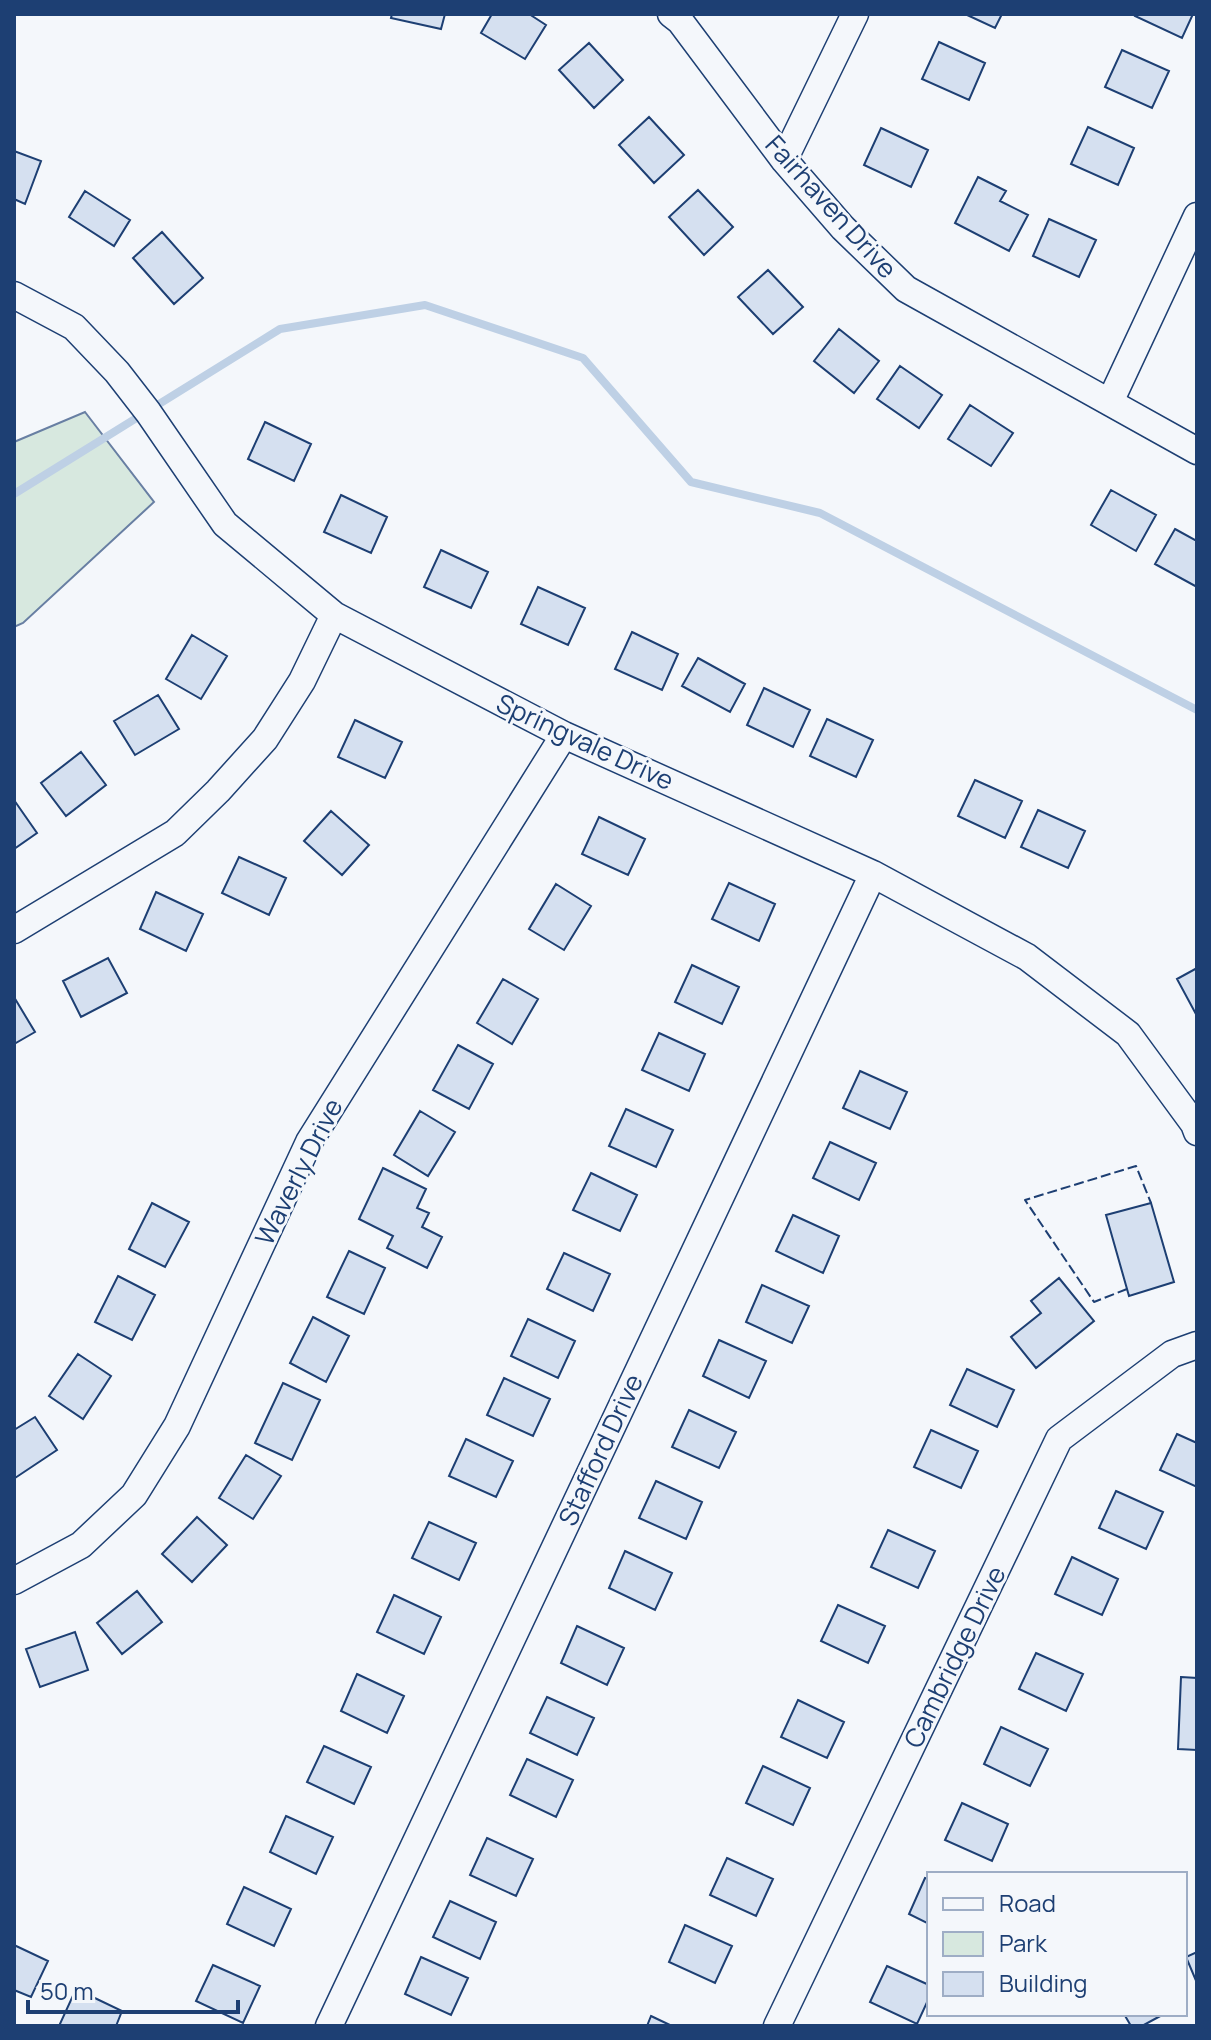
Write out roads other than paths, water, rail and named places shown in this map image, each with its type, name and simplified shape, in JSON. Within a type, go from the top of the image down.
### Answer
[{"type":"street","name":"Fairhaven Drive","points":[[671,14],[680,21],[784,160],[843,228],[906,289],[1197,451]]},
{"type":"street","points":[[784,160],[855,14]]},
{"type":"street","points":[[1110,402],[1197,216]]},
{"type":"street","name":"Springvale Drive","points":[[14,295],[74,327],[117,372],[148,412],[225,524],[334,615],[564,735],[873,874],[1027,957],[1128,1034],[1197,1132]]},
{"type":"street","points":[[14,930],[175,833],[218,791],[265,739],[302,681],[334,615]]},
{"type":"street","name":"Waverly Drive","points":[[14,1581],[81,1545],[134,1495],[177,1426],[309,1142],[564,735]]},
{"type":"street","name":"Stafford Drive","points":[[329,2026],[873,874]]},
{"type":"street","name":"Cambridge Drive","points":[[777,2026],[1059,1439],[1172,1354],[1197,1345]]},
{"type":"waterway","points":[[14,494],[280,329],[425,305],[583,358],[691,482],[820,513],[1197,710]]}]
